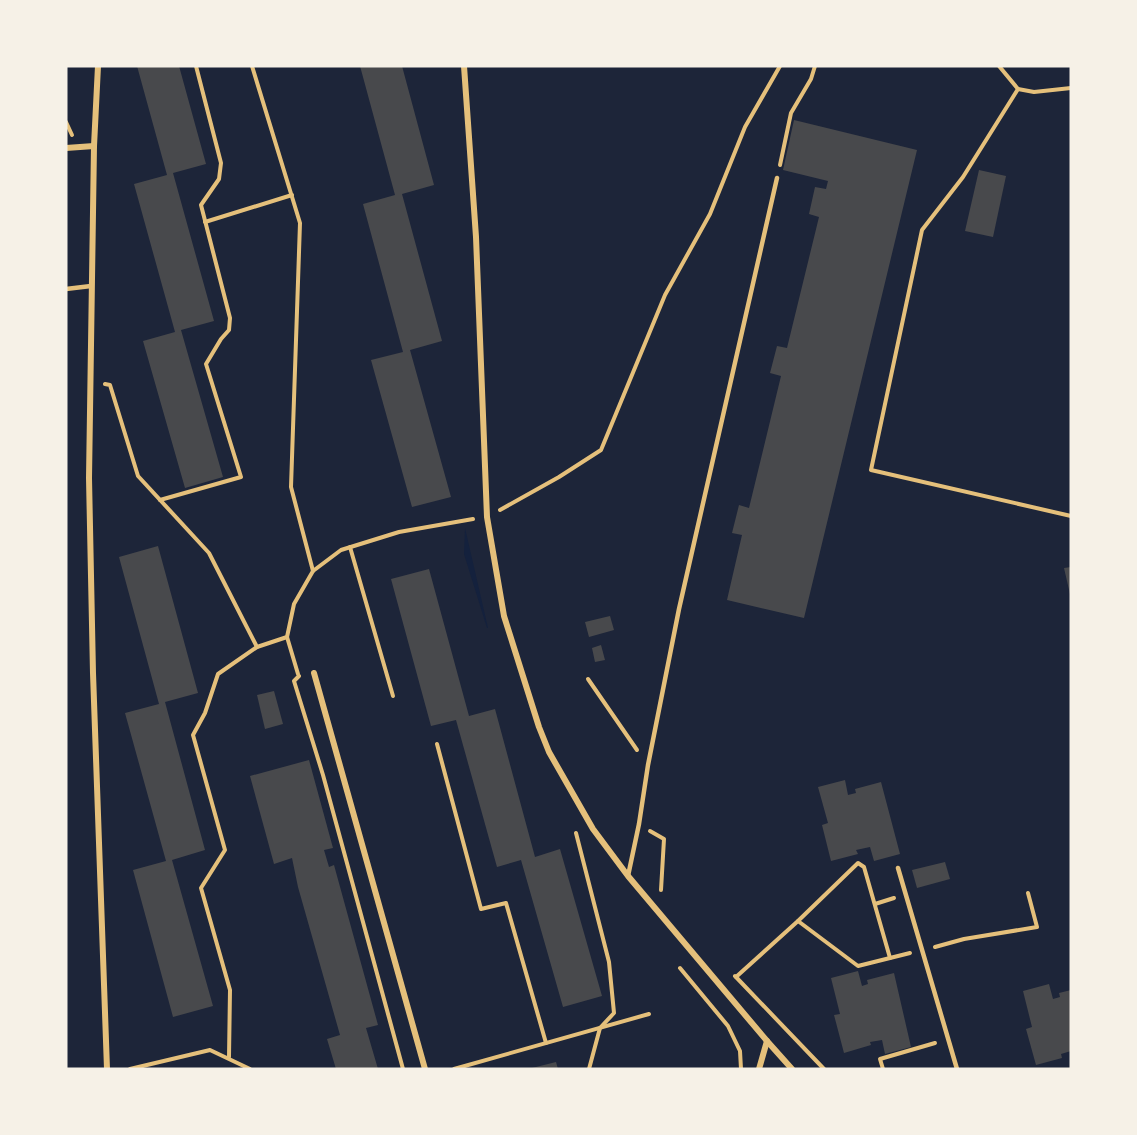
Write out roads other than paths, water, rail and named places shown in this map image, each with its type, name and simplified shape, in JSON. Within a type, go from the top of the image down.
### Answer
[{"type":"street","points":[[98,66],[93,146],[89,478],[107,1069]]},
{"type":"street","points":[[464,66],[476,237],[487,517],[504,616],[539,727],[549,752],[593,829],[627,876],[792,1069]]},
{"type":"street","points":[[66,148],[93,146]]},
{"type":"street","points":[[314,673],[425,1069]]},
{"type":"street","points":[[759,1069],[767,1041]]},
{"type":"lane","points":[[627,876],[639,824],[648,765],[679,609],[777,178]]},
{"type":"lane","points":[[66,289],[91,286]]},
{"type":"lane","points":[[898,868],[957,1069]]}]
